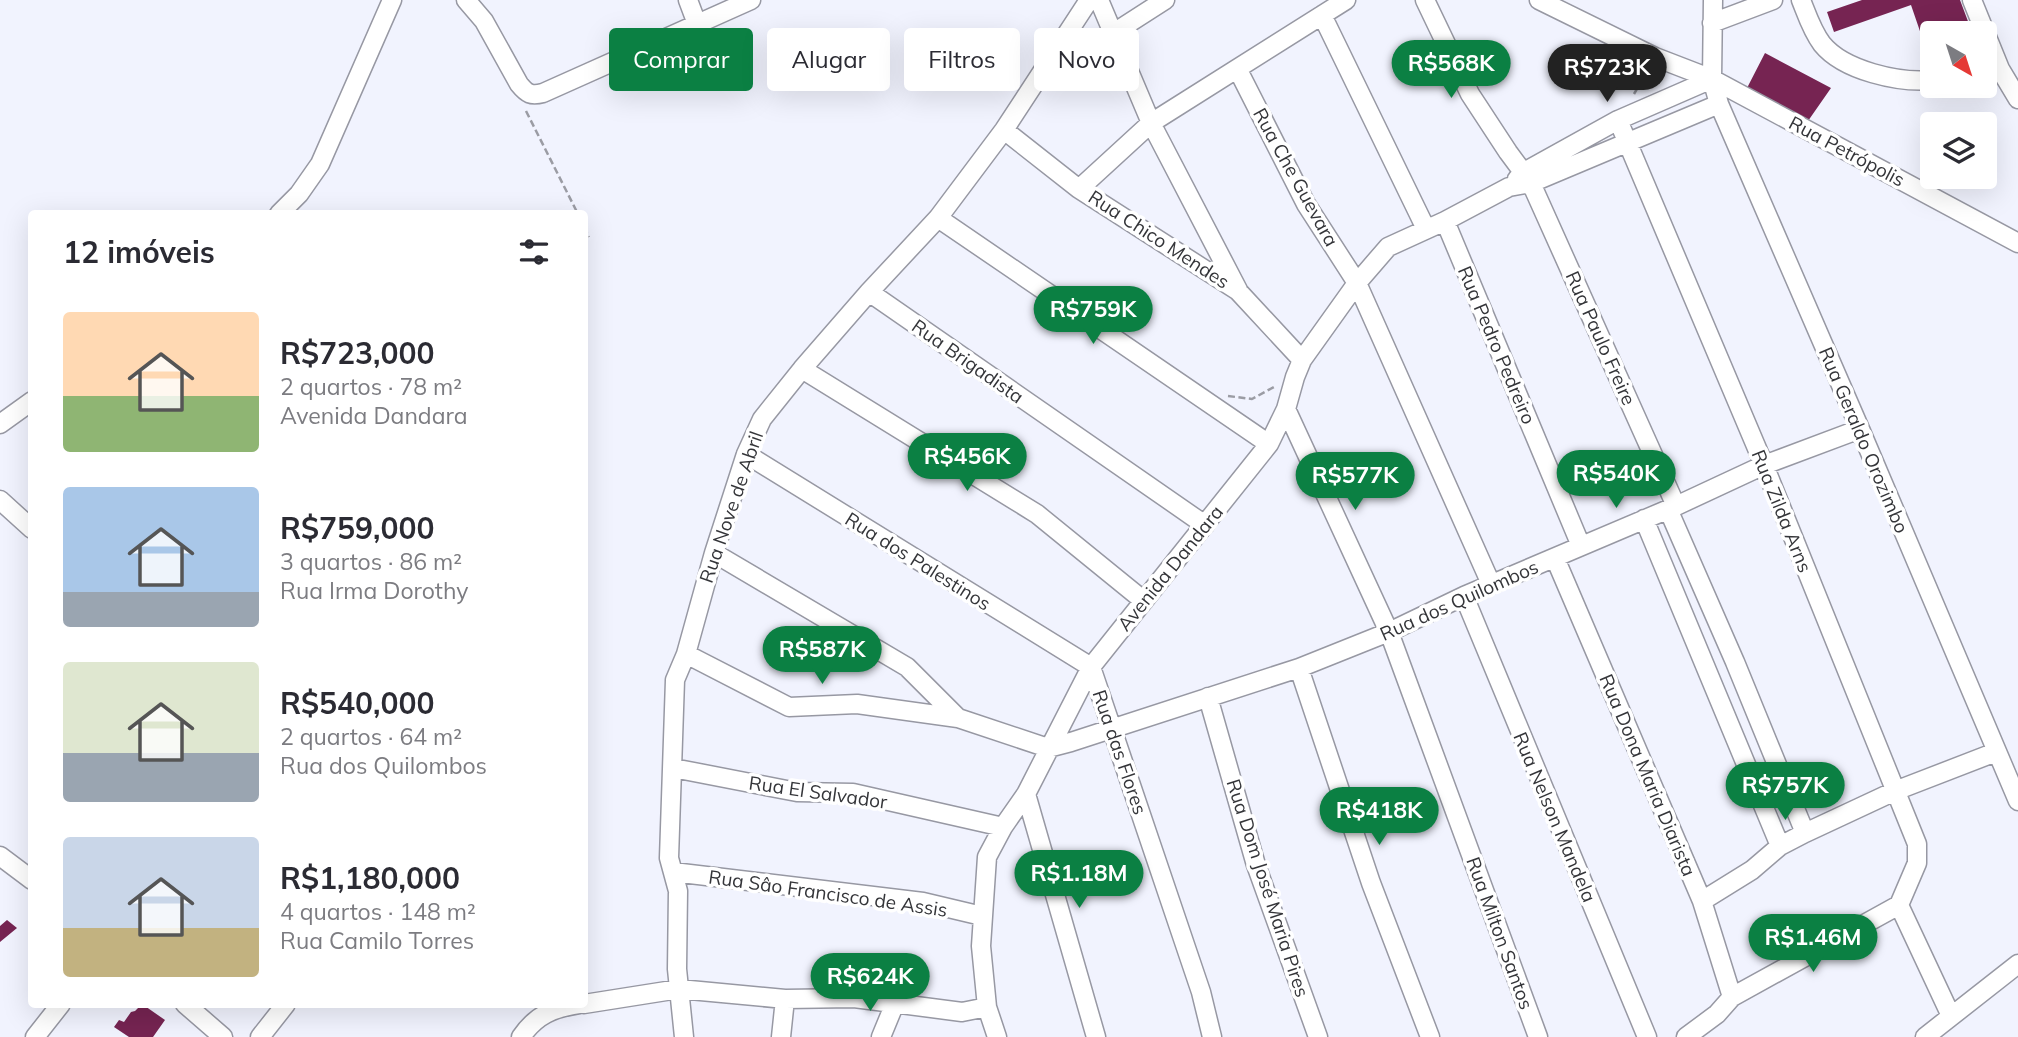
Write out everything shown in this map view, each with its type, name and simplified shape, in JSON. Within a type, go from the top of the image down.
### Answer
[{"type":"street","points":[[283,210],[299,194],[320,164],[392,0]]},
{"type":"street","points":[[466,0],[484,21],[519,84],[526,93],[534,95],[751,0]]},
{"type":"street","points":[[688,0],[698,24]]},
{"type":"street","name":"Rua Nove de Abril","points":[[684,1037],[677,969],[678,891],[669,858],[675,680],[686,654],[714,553],[746,454],[762,419],[802,369],[938,218],[1004,130],[1088,0]]},
{"type":"street","points":[[1099,0],[1110,28]]},
{"type":"street","points":[[1121,28],[1165,0]]},
{"type":"street","points":[[1079,189],[1151,123],[1346,0]]},
{"type":"street","name":"Rua Paulo Freire","points":[[1425,0],[1470,94],[1527,177],[1672,508],[1805,833]]},
{"type":"street","name":"Rua Petrópolis","points":[[1539,0],[1655,57],[1713,79],[2018,243]]},
{"type":"street","name":"Rua Geraldo Orozimbo","points":[[1713,0],[1713,79],[1719,104],[2018,801]]},
{"type":"street","points":[[1712,23],[1773,0]]},
{"type":"street","points":[[1801,0],[1823,45],[1845,63],[1884,76],[1920,79]]},
{"type":"street","points":[[1972,0],[1978,21]]},
{"type":"street","points":[[1322,15],[1426,229]]},
{"type":"street","name":"Rua Che Guevara","points":[[1238,69],[1306,204],[1357,283],[1491,584]]},
{"type":"street","points":[[1997,76],[2018,99]]},
{"type":"street","name":"Avenida Dandara","points":[[993,1034],[987,1007],[981,946],[988,857],[1003,827],[1026,794],[1091,667],[1269,444],[1286,409],[1302,360],[1357,283],[1388,247],[1509,187],[1618,120],[1713,79]]},
{"type":"street","points":[[1137,91],[1238,291]]},
{"type":"street","name":"Avenida Dandara","points":[[1527,177],[1628,142],[1719,104]]},
{"type":"street","name":"Rua Zilda Arns","points":[[1618,120],[1764,465],[1917,844],[1917,863],[1899,905]]},
{"type":"street","name":"Rua Chico Mendes","points":[[1004,130],[1079,189],[1238,291],[1302,360]]},
{"type":"street","points":[[938,218],[1269,444]]},
{"type":"street","name":"Rua Pedro Pedreiro","points":[[1445,221],[1581,546]]},
{"type":"street","name":"Rua Brigadista","points":[[869,292],[1205,525]]},
{"type":"street","points":[[802,369],[1037,514],[1144,601]]},
{"type":"street","points":[[0,425],[28,404]]},
{"type":"street","name":"Rua Milton Santos","points":[[1286,409],[1389,632],[1538,1037]]},
{"type":"street","name":"Rua dos Quilombos","points":[[1048,748],[1299,668],[1389,632],[1464,596],[1672,508],[1764,465],[1860,429]]},
{"type":"street","name":"Rua dos Palestinos","points":[[746,454],[1091,667]]},
{"type":"street","points":[[0,500],[28,524]]},
{"type":"street","points":[[1644,519],[1780,846]]},
{"type":"street","points":[[714,553],[907,667],[958,718]]},
{"type":"street","name":"Rua Dona Maria Diarista","points":[[1555,558],[1702,901],[1732,996]]},
{"type":"street","name":"Rua Nelson Mandela","points":[[1464,596],[1647,1037]]},
{"type":"street","points":[[686,654],[789,707],[857,704],[958,718],[1048,748]]},
{"type":"street","points":[[1708,672],[1735,662]]},
{"type":"street","name":"Rua das Flores","points":[[1091,667],[1201,992],[1212,1037]]},
{"type":"street","points":[[1299,668],[1371,883],[1430,1037]]},
{"type":"street","name":"Rua Dom José Maria Pires","points":[[1208,697],[1256,865],[1318,1037]]},
{"type":"street","points":[[1702,901],[1752,870],[1780,846],[1805,833],[1895,792],[1996,752]]},
{"type":"street","name":"Rua El Salvador","points":[[673,768],[796,792],[853,793],[1003,827]]},
{"type":"street","points":[[1026,794],[1096,1037]]},
{"type":"street","points":[[0,856],[28,877]]},
{"type":"street","name":"Rua Sâo Francisco de Assis","points":[[673,872],[923,902],[982,916]]},
{"type":"street","points":[[1686,1037],[1717,1014],[1732,996],[1899,905],[1951,1016]]},
{"type":"street","points":[[1924,1037],[2018,964]]},
{"type":"street","points":[[588,1003],[679,989],[785,999],[853,998],[962,1012],[987,1007]]},
{"type":"street","points":[[782,1037],[785,999]]},
{"type":"street","points":[[881,1037],[895,1003]]},
{"type":"street","points":[[35,1037],[58,1008]]},
{"type":"street","points":[[190,1008],[223,1037]]},
{"type":"street","points":[[260,1037],[283,1008]]},
{"type":"street","points":[[521,1037],[541,1014],[564,1008]]},
{"type":"path","points":[[1618,120],[1655,57]]},
{"type":"path","points":[[526,93],[526,112],[576,210]]},
{"type":"path","points":[[1228,396],[1252,399],[1295,377]]},
{"type":"building","points":[[1862,0],[1960,0],[1968,21],[1920,21],[1920,31],[1911,5],[1834,32],[1827,12]]},
{"type":"building","points":[[1765,53],[1831,88],[1808,121],[1747,88]]},
{"type":"building","points":[[7,920],[17,928],[0,942],[0,926]]},
{"type":"building","points":[[138,1008],[148,1008],[165,1020],[153,1037],[129,1037],[114,1027],[119,1020],[124,1022],[131,1012]]}]
